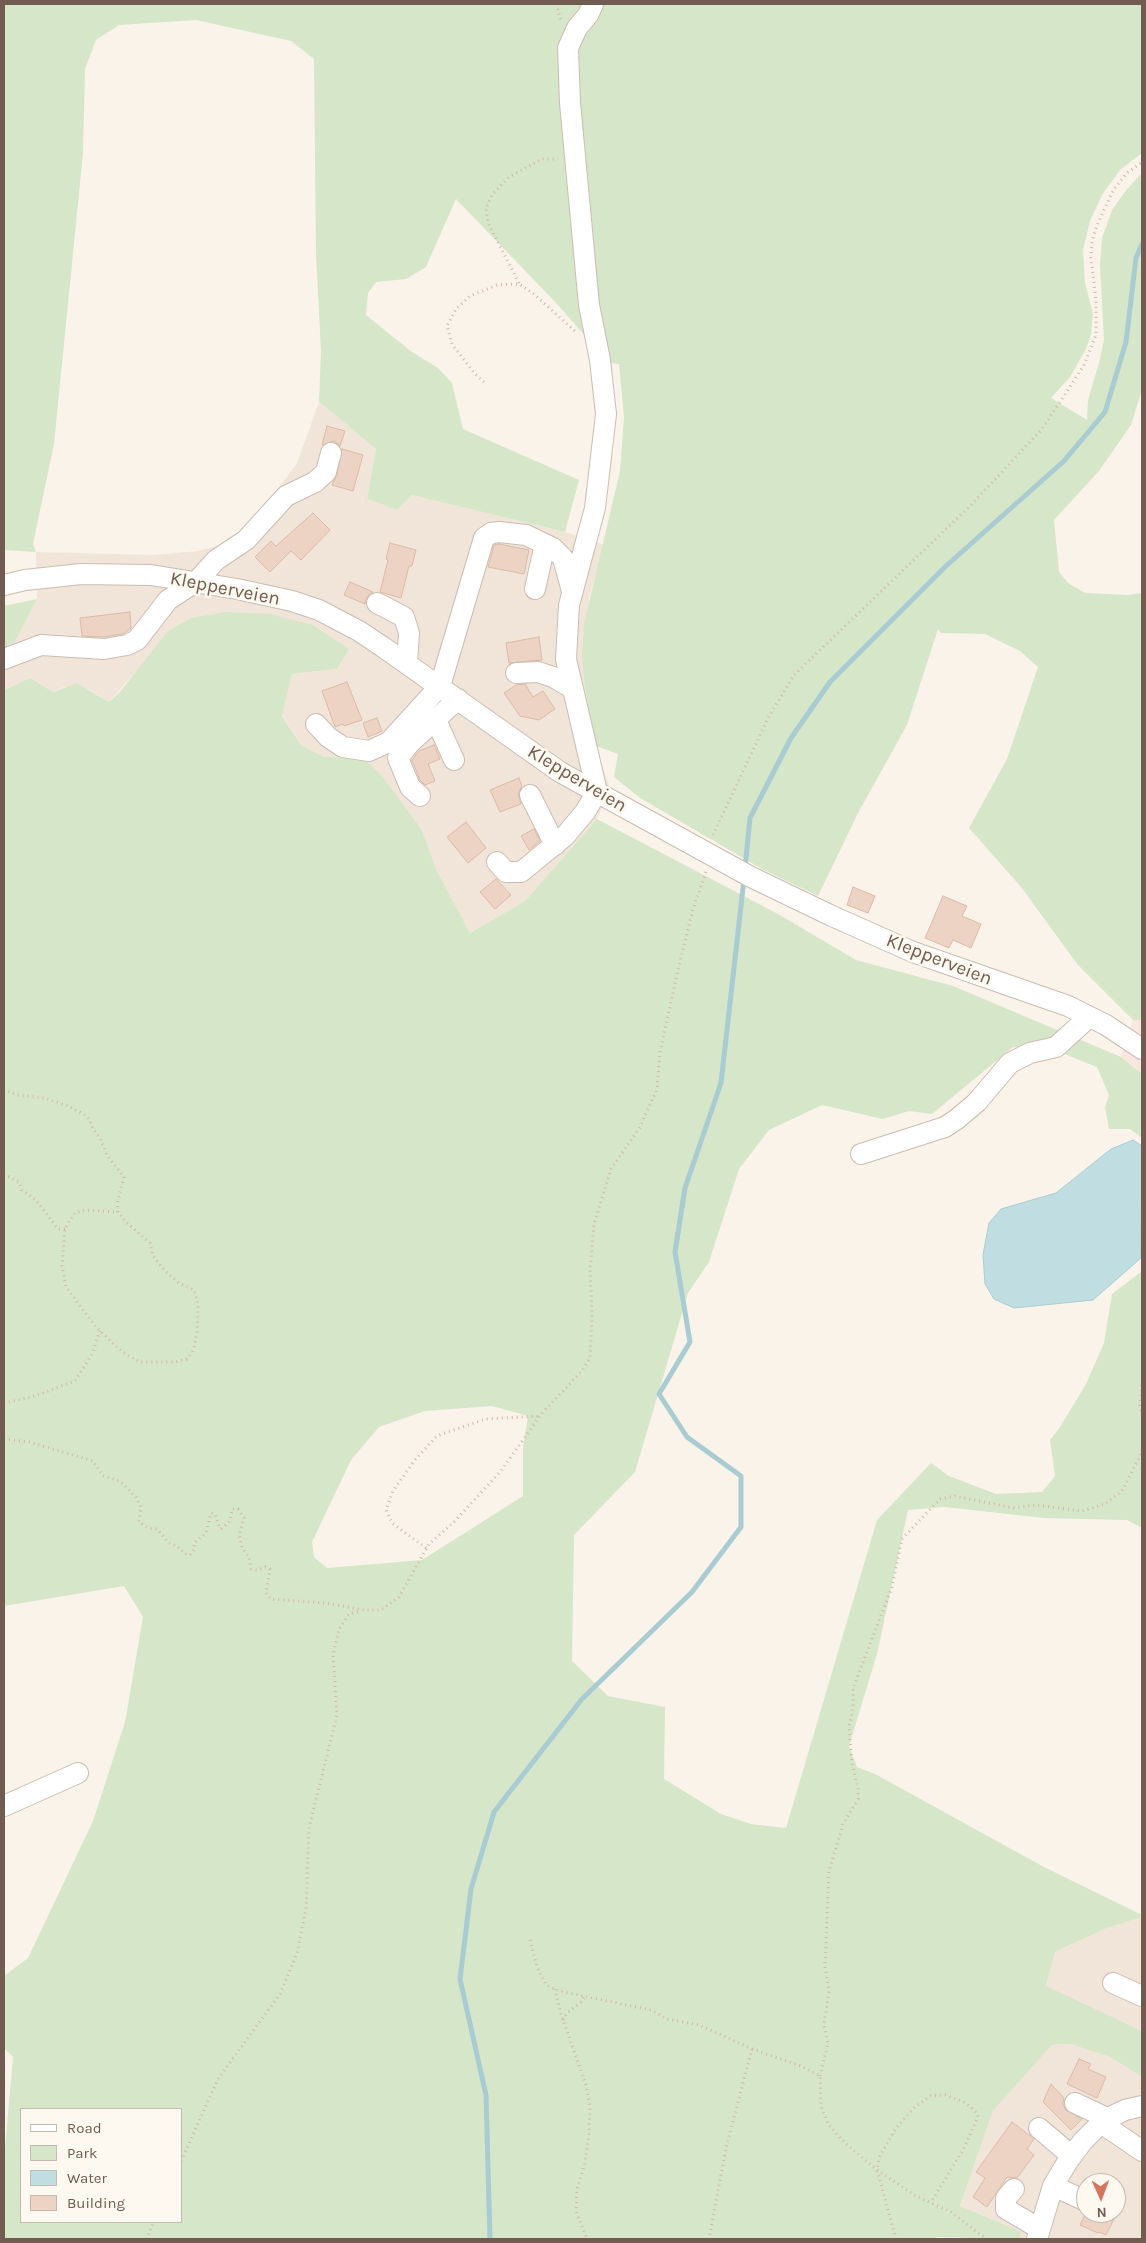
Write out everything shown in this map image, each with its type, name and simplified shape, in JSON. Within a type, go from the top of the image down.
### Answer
[{"type":"street","points":[[496,862],[506,872],[521,872],[555,845],[585,812],[597,792],[566,658],[567,626],[572,591],[595,508],[606,414],[600,360],[589,305],[570,104],[568,48],[577,28],[588,16],[593,4]]},
{"type":"street","points":[[4,659],[41,645],[104,649],[126,645],[137,640],[168,600],[197,581],[216,560],[246,540],[286,496],[315,482],[326,472],[331,453]]},
{"type":"street","points":[[316,724],[328,737],[343,747],[359,750],[374,749],[389,742],[440,686],[484,538],[491,533],[526,535],[545,544],[563,558],[572,591]]},
{"type":"street","points":[[535,590],[545,544]]},
{"type":"street","name":"Klepperveien","points":[[4,585],[25,580],[81,574],[151,575],[197,581],[274,597],[318,610],[359,631],[560,772],[751,877],[913,952],[1048,998],[1106,1025],[1142,1049]]},
{"type":"street","points":[[377,603],[404,617],[409,633],[407,664]]},
{"type":"street","points":[[516,673],[538,672],[553,677],[572,688]]},
{"type":"street","points":[[420,796],[410,787],[398,758],[408,744],[458,699]]},
{"type":"street","points":[[436,720],[454,760]]},
{"type":"street","points":[[530,795],[555,845]]},
{"type":"street","points":[[861,1154],[945,1127],[977,1102],[1010,1063],[1030,1053],[1056,1047],[1089,1017]]},
{"type":"street","points":[[4,1806],[78,1773]]},
{"type":"street","points":[[1113,1982],[1142,1996]]},
{"type":"street","points":[[1075,2103],[1104,2121],[1142,2151]]},
{"type":"street","points":[[1014,2189],[1006,2198],[1006,2209],[1038,2234],[1053,2186],[1072,2156],[1104,2121],[1125,2110],[1142,2106]]},
{"type":"street","points":[[1039,2128],[1072,2156]]},
{"type":"street","points":[[1053,2186],[1076,2196]]},
{"type":"path","points":[[578,173],[560,159],[542,159],[509,177],[492,195],[486,208],[488,223],[519,284],[534,294],[578,335]]},
{"type":"path","points":[[4,1439],[28,1442],[93,1461],[103,1476],[120,1481],[136,1497],[141,1506],[140,1522],[148,1528],[157,1530],[169,1543],[178,1547],[185,1554],[190,1555],[194,1550],[194,1543],[206,1533],[211,1513],[215,1514],[221,1529],[230,1521],[232,1509],[238,1509],[244,1518],[239,1535],[242,1548],[249,1557],[251,1569],[258,1570],[265,1567],[270,1569],[266,1593],[271,1599],[325,1603],[364,1610],[381,1610],[399,1597],[426,1548],[454,1522],[500,1472],[540,1416],[582,1370],[590,1358],[592,1316],[590,1269],[594,1224],[611,1169],[640,1127],[657,1089],[660,1052],[692,908],[709,854],[768,718],[794,675],[970,506],[1040,430],[1062,399],[1084,365],[1096,335],[1097,307],[1091,258],[1092,240],[1097,225],[1114,189],[1127,172],[1142,162]]},
{"type":"path","points":[[484,382],[475,374],[452,344],[447,326],[456,309],[470,296],[496,285],[519,284]]},
{"type":"path","points":[[4,1090],[17,1095],[45,1098],[68,1106],[85,1115],[90,1121],[107,1155],[124,1177],[118,1212],[127,1223],[150,1243],[153,1256],[166,1272],[179,1283],[192,1289],[196,1294],[198,1308],[197,1333],[194,1349],[187,1358],[175,1362],[140,1362],[121,1351],[100,1331],[66,1287],[62,1266],[65,1229],[75,1213],[85,1210],[118,1212]]},
{"type":"path","points":[[4,1174],[19,1182],[22,1190],[36,1200],[58,1229],[65,1229]]},
{"type":"path","points":[[4,1403],[32,1397],[75,1381],[92,1354],[100,1331]]},
{"type":"path","points":[[1142,1385],[1140,1405],[1142,1414]]},
{"type":"path","points":[[426,1548],[392,1523],[386,1510],[394,1490],[414,1462],[437,1436],[442,1434],[486,1419],[540,1416]]},
{"type":"path","points":[[986,2239],[974,2232],[951,2212],[916,2196],[877,2170],[844,2142],[828,2124],[821,2106],[820,2076],[828,2043],[824,2025],[829,1991],[825,1967],[829,1871],[842,1824],[858,1799],[849,1727],[853,1708],[853,1688],[892,1587],[902,1539],[940,1499],[954,1496],[1013,1508],[1037,1505],[1082,1511],[1105,1504],[1122,1491],[1142,1452]]},
{"type":"path","points":[[182,2159],[218,2079],[280,1994],[297,1953],[306,1909],[309,1828],[337,1715],[333,1655],[339,1628],[349,1614],[364,1610]]},
{"type":"path","points":[[530,1940],[540,1976],[546,1984],[555,1989],[651,2010],[668,2019],[699,2025],[752,2049],[801,2066],[820,2076]]},
{"type":"path","points":[[555,1989],[586,2085],[590,2107],[589,2134],[577,2190],[576,2211],[587,2239]]},
{"type":"path","points":[[564,2020],[567,2013],[581,2002],[585,1996]]},
{"type":"path","points":[[709,2239],[726,2148],[752,2049]]},
{"type":"path","points":[[896,2239],[877,2170],[879,2158],[896,2128],[914,2108],[930,2096],[944,2095],[966,2103],[976,2112],[978,2117],[963,2150],[931,2202]]},
{"type":"path","points":[[146,2239],[154,2223]]},
{"type":"shaded area","points":[[319,402],[376,449],[367,499],[397,510],[412,495],[565,532],[604,545],[589,598],[585,689],[596,746],[610,789],[597,819],[525,901],[470,933],[436,869],[422,830],[363,758],[324,757],[301,745],[282,715],[292,674],[337,669],[348,649],[313,625],[131,677],[109,702],[89,689],[64,687],[53,692],[30,678],[4,690],[4,647],[15,642],[37,599],[36,552],[154,555],[198,551],[218,546],[236,535],[277,490],[297,463]]},
{"type":"shaded area","points":[[1133,1020],[1142,1020],[1142,1074],[1121,1057]]},
{"type":"shaded area","points":[[1142,1917],[1142,2031],[1046,1987],[1055,1952],[1107,1928]]},
{"type":"shaded area","points":[[1069,2044],[1110,2057],[1142,2077],[1142,2239],[1020,2239],[1020,2231],[960,2206],[993,2111],[1052,2045]]},
{"type":"green space","points":[[4,4],[1142,4],[1142,153],[1120,170],[1102,195],[1090,221],[1083,250],[1085,283],[1093,314],[1091,334],[1086,349],[1070,377],[1051,398],[1087,420],[1088,400],[1104,340],[1100,265],[1102,238],[1112,210],[1127,189],[1142,173],[1142,390],[1131,425],[1099,471],[1054,520],[1059,572],[1068,583],[1085,593],[1128,595],[1142,593],[1142,1020],[1133,1020],[1078,965],[1021,887],[969,828],[1007,759],[1038,667],[1020,651],[985,634],[941,633],[938,629],[907,725],[858,813],[818,896],[762,869],[640,798],[614,777],[618,754],[596,746],[585,689],[582,655],[584,624],[620,471],[624,417],[619,364],[609,363],[558,305],[456,199],[426,267],[406,279],[376,282],[368,293],[366,315],[412,352],[438,368],[452,383],[463,429],[579,480],[565,532],[412,495],[397,510],[367,499],[376,449],[319,402],[321,352],[316,254],[314,59],[291,41],[196,20],[119,25],[96,40],[85,69],[83,153],[54,444],[33,544],[36,552],[4,550]]},
{"type":"green space","points":[[37,599],[15,642],[4,647],[4,606]]},
{"type":"green space","points":[[226,612],[270,614],[313,625],[349,649],[337,669],[292,674],[282,716],[301,745],[324,757],[363,758],[382,776],[422,830],[436,869],[470,933],[525,901],[597,819],[778,914],[856,960],[953,986],[1121,1057],[1142,1074],[1142,1138],[1130,1129],[1109,1129],[1105,1107],[1109,1095],[1097,1067],[1062,1053],[1013,1047],[932,1114],[909,1111],[883,1119],[822,1105],[769,1130],[739,1169],[709,1262],[688,1293],[635,1472],[574,1535],[572,1661],[608,1696],[665,1707],[664,1779],[721,1814],[751,1824],[786,1828],[877,1520],[931,1463],[949,1476],[996,1494],[1042,1492],[1055,1476],[1050,1440],[1086,1384],[1104,1343],[1112,1294],[1142,1271],[1142,1528],[1127,1520],[1044,1518],[944,1507],[908,1510],[877,1654],[849,1746],[857,1767],[875,1774],[1044,1867],[1142,1915],[1142,1917],[1107,1928],[1055,1952],[1046,1986],[1142,2031],[1142,2077],[1110,2057],[1070,2044],[1052,2045],[993,2111],[960,2206],[1020,2231],[1020,2239],[936,2237],[935,2239],[4,2239],[4,2160],[13,2057],[4,2048],[4,1976],[28,1958],[93,1821],[125,1722],[143,1617],[124,1586],[4,1606],[4,690],[30,678],[53,692],[77,683],[109,702],[119,693],[168,631],[191,618]],"holes":[[[492,1406],[528,1416],[523,1447],[523,1496],[422,1560],[327,1568],[314,1557],[312,1542],[351,1460],[379,1427],[425,1411]]]},
{"type":"water","points":[[1133,1140],[1142,1146],[1141,1258],[1093,1300],[1014,1308],[994,1299],[985,1284],[983,1255],[989,1223],[1001,1209],[1056,1193],[1111,1149]]},
{"type":"building","points":[[327,426],[345,431],[340,446],[334,441],[322,445]]},
{"type":"building","points":[[342,449],[363,455],[353,491],[332,485],[337,475]]},
{"type":"building","points":[[313,513],[330,530],[301,560],[291,551],[270,572],[255,557],[271,541],[276,546]]},
{"type":"building","points":[[390,543],[416,550],[412,566],[409,566],[401,598],[380,592]]},
{"type":"building","points":[[499,544],[529,550],[524,574],[488,567],[494,545]]},
{"type":"building","points":[[350,582],[373,592],[367,597],[365,604],[344,595]]},
{"type":"building","points":[[130,612],[131,628],[123,634],[103,637],[82,636],[80,618]]},
{"type":"building","points":[[539,637],[542,660],[509,663],[506,643]]},
{"type":"building","points":[[347,682],[362,720],[335,727],[322,691]]},
{"type":"building","points":[[525,684],[533,697],[543,691],[555,709],[539,720],[520,716],[504,693],[516,685]]},
{"type":"building","points":[[377,718],[382,731],[368,737],[363,723]]},
{"type":"building","points":[[434,745],[440,759],[428,764],[435,781],[425,785],[420,780],[412,760],[419,751]]},
{"type":"building","points":[[519,778],[522,786],[518,794],[521,804],[500,812],[490,790]]},
{"type":"building","points":[[466,822],[486,848],[468,863],[447,837]]},
{"type":"building","points":[[534,829],[540,841],[529,850],[521,836]]},
{"type":"building","points":[[496,879],[511,895],[495,909],[480,892]]},
{"type":"building","points":[[853,887],[875,896],[868,913],[847,905]]},
{"type":"building","points":[[943,896],[967,906],[962,916],[981,924],[971,948],[953,940],[949,948],[925,938]]},
{"type":"building","points":[[1079,2059],[1091,2064],[1088,2069],[1106,2077],[1097,2098],[1067,2084]]},
{"type":"building","points":[[1051,2084],[1064,2098],[1063,2104],[1066,2110],[1082,2119],[1071,2130],[1043,2102]]},
{"type":"building","points":[[1012,2122],[1034,2139],[1027,2149],[1034,2155],[1017,2178],[1007,2177],[987,2207],[973,2197],[985,2178],[976,2172]]},
{"type":"building","points":[[1081,2223],[1112,2223],[1106,2235],[1080,2225]]},
{"type":"waterway","points":[[745,868],[750,818],[791,738],[830,682],[946,566],[1064,461],[1105,412],[1126,342],[1136,258],[1142,244]]},
{"type":"waterway","points":[[490,2239],[486,2095],[460,1979],[471,1889],[494,1812],[582,1699],[692,1592],[741,1527],[741,1476],[687,1437],[659,1394],[690,1342],[675,1252],[685,1188],[721,1083],[744,879]]}]
